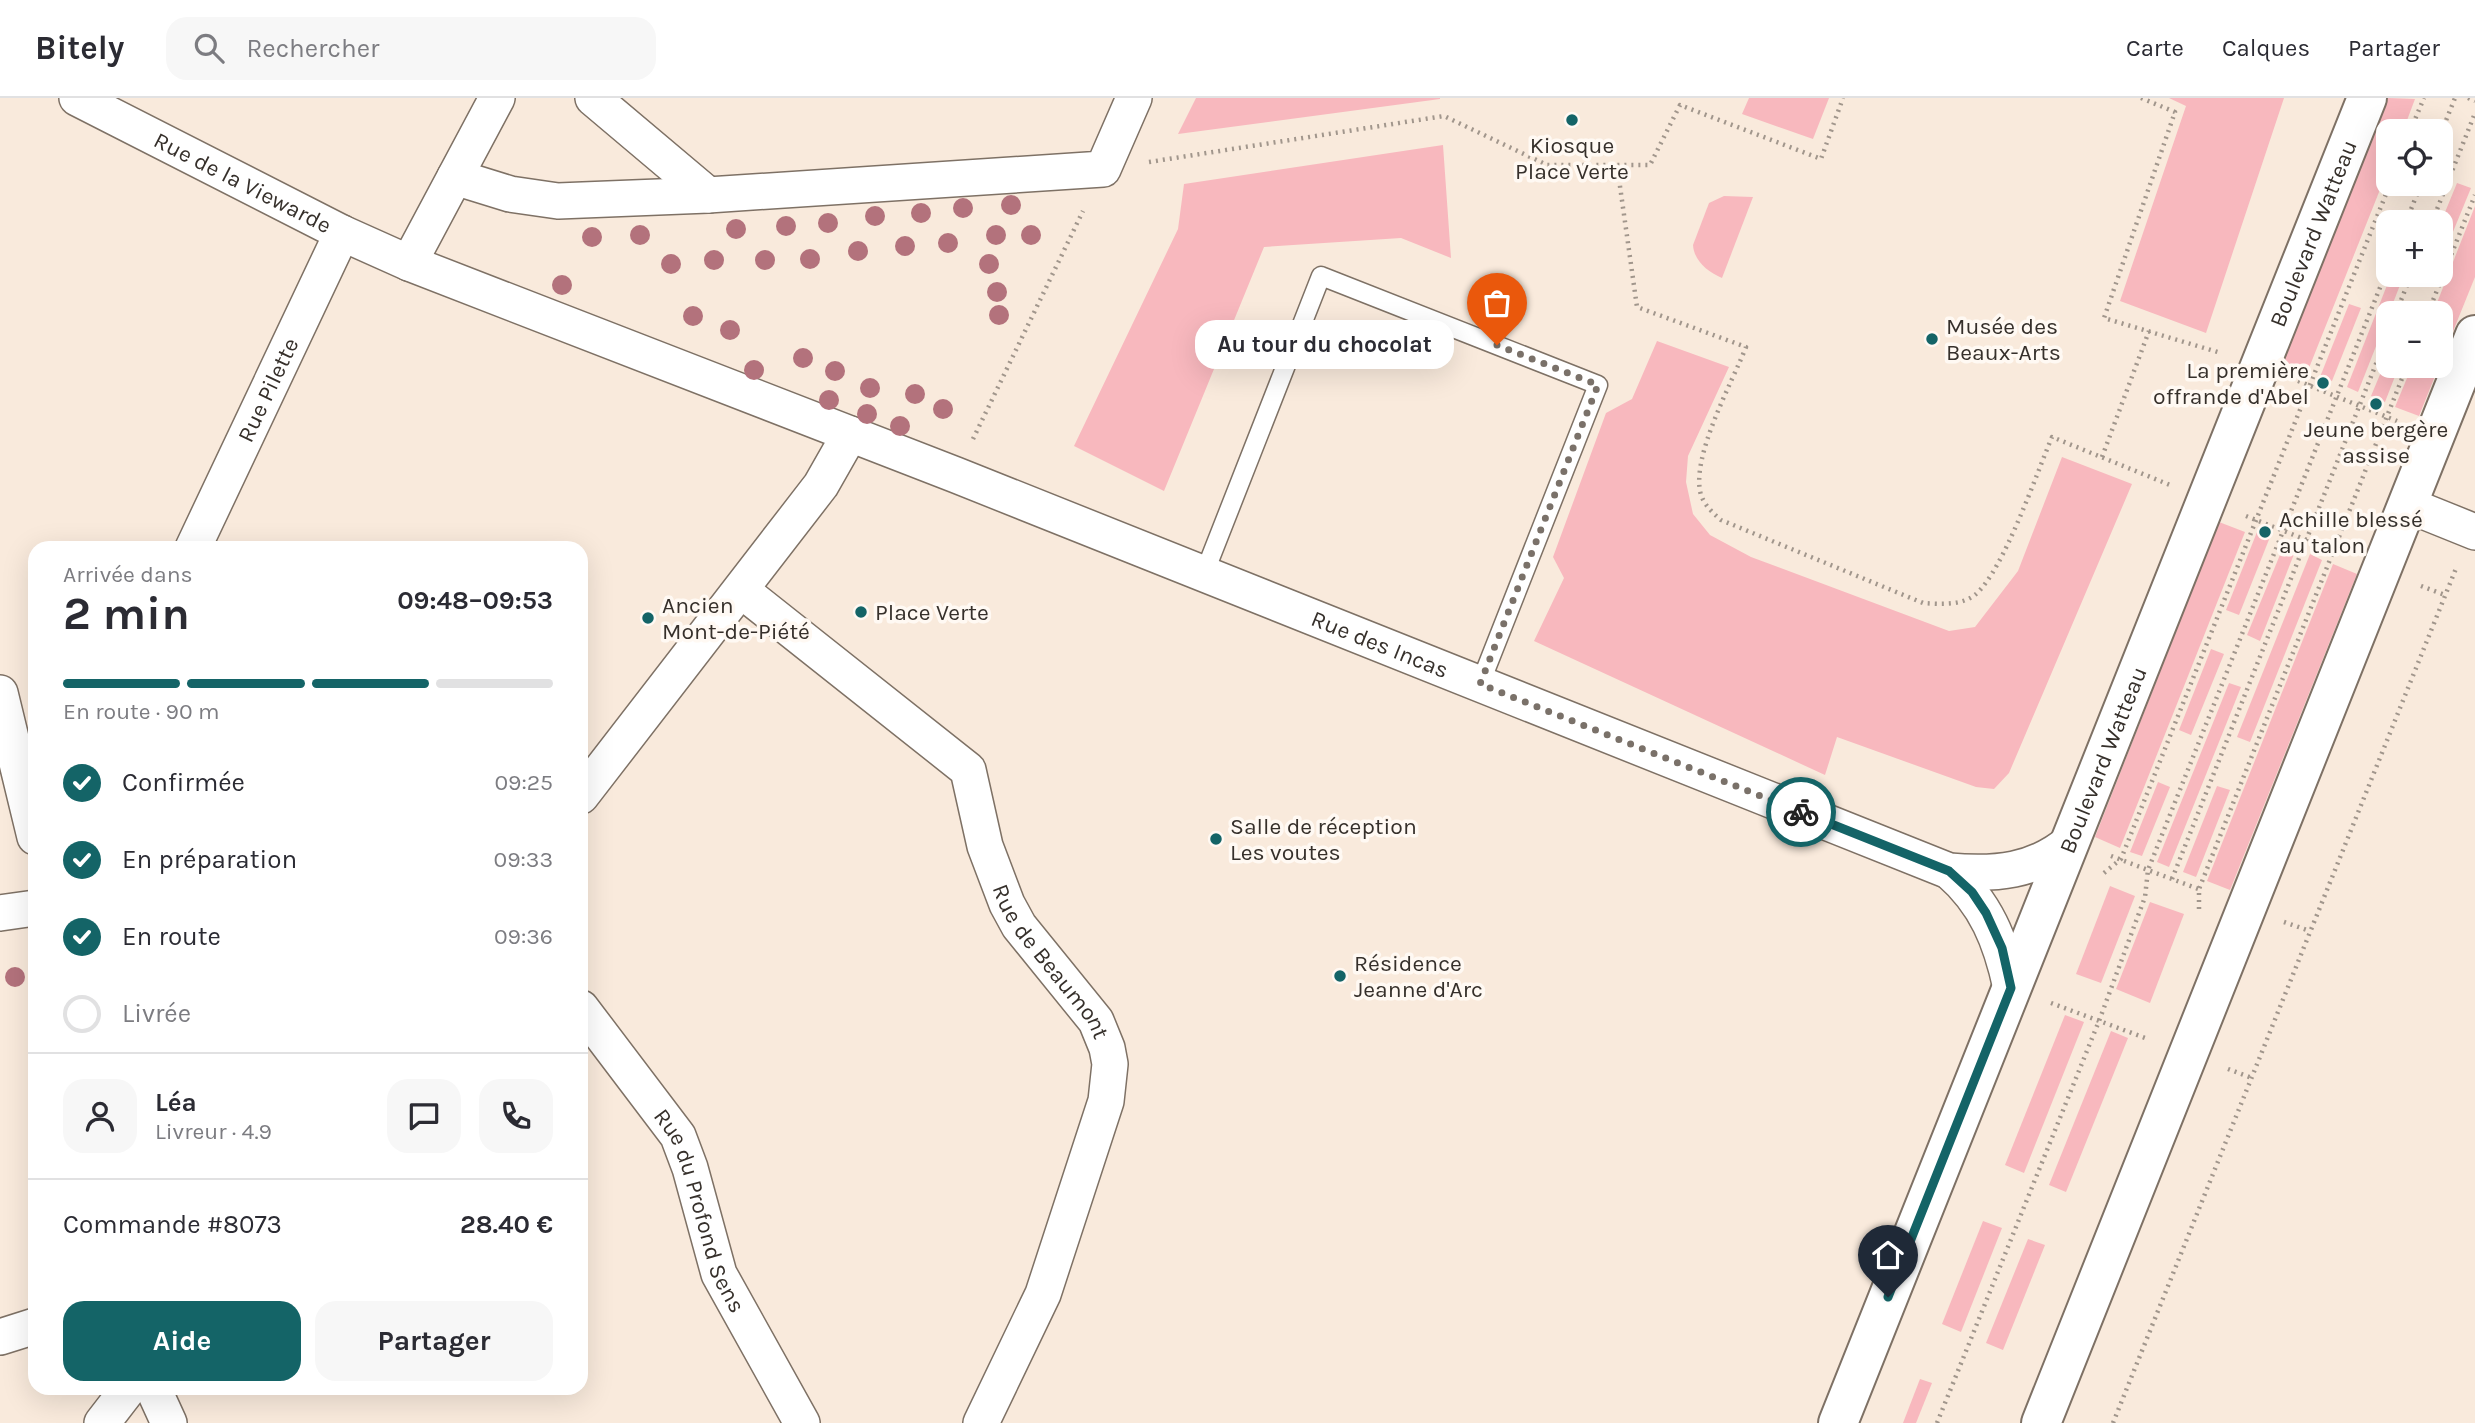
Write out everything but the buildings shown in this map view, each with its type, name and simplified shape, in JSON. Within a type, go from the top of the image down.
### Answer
[{"type":"main road","name":"Boulevard Watteau","points":[[1838,1423],[2367,98]]},
{"type":"main road","points":[[2041,1423],[2475,335]]},
{"type":"street","name":"Rue de la Viewarde","points":[[77,98],[342,233],[409,263]]},
{"type":"street","points":[[497,98],[409,263],[850,434],[821,485],[588,787]]},
{"type":"street","points":[[593,98],[708,195]]},
{"type":"street","points":[[455,177],[510,194],[558,201],[708,195],[1102,169],[1134,98]]},
{"type":"street","name":"Rue Pilette","points":[[196,541],[342,233]]},
{"type":"street","name":"Rue des Incas","points":[[850,434],[1949,871]]},
{"type":"street","points":[[2408,505],[2473,531]]},
{"type":"street","name":"Rue de Beaumont","points":[[741,590],[968,770],[985,846],[1007,904],[1019,926],[1096,1021],[1107,1048],[1110,1072],[1106,1101],[1043,1294],[981,1423]]},
{"type":"street","points":[[0,693],[28,808]]},
{"type":"street","points":[[1949,871],[1991,873],[2035,865],[2071,841]]},
{"type":"street","points":[[1949,871],[1972,892],[1986,913],[2002,948],[2011,988]]},
{"type":"street","points":[[0,913],[28,909]]},
{"type":"street","name":"Rue du Profond Sens","points":[[588,1017],[678,1136],[690,1168],[719,1274],[803,1423]]},
{"type":"street","points":[[0,1337],[28,1328]]},
{"type":"street","points":[[102,1423],[124,1395]]},
{"type":"street","points":[[156,1395],[169,1423]]},
{"type":"lane","points":[[1204,574],[1321,276],[1598,385],[1480,684]]},
{"type":"path","points":[[956,475],[1102,169],[1444,116],[1546,166],[1650,165],[1680,105],[1821,159],[1843,98]]},
{"type":"path","points":[[2141,98],[2175,112],[2104,318],[2259,365],[2436,436]]},
{"type":"path","points":[[2415,119],[2424,98]]},
{"type":"path","points":[[2447,119],[2455,98]]},
{"type":"path","points":[[2468,98],[2475,101]]},
{"type":"path","points":[[2437,210],[2475,113]]},
{"type":"path","points":[[1617,165],[1637,307],[1746,347],[1699,471],[1701,495],[1710,511],[1721,520],[1923,603],[1949,605],[1974,596],[1993,574],[2052,437],[2382,570]]},
{"type":"path","points":[[2433,301],[2475,195]]},
{"type":"path","points":[[2102,874],[2121,859],[2384,196]]},
{"type":"path","points":[[1937,1423],[2099,1021],[2145,897],[2148,870],[2380,287]]},
{"type":"path","points":[[2102,457],[2149,331]]},
{"type":"path","points":[[2172,879],[2376,363]]},
{"type":"path","points":[[2199,919],[2199,889],[2402,378]]},
{"type":"path","points":[[2113,1423],[2473,531]]},
{"type":"path","points":[[2071,841],[2247,907]]},
{"type":"path","points":[[2011,988],[2188,1055]]},
{"type":"path","points":[[2053,1003],[2058,990]]},
{"type":"shaded area","points":[[1196,98],[1440,98],[1440,99],[1178,134]]},
{"type":"shaded area","points":[[1749,98],[1829,98],[1813,139],[1742,114]]},
{"type":"shaded area","points":[[2169,98],[2284,98],[2206,333],[2120,301],[2186,106]]},
{"type":"shaded area","points":[[2388,98],[2415,99],[2408,119],[2380,119]]},
{"type":"shaded area","points":[[2376,128],[2377,196],[2307,373],[2282,364]]},
{"type":"shaded area","points":[[1443,145],[1451,258],[1401,238],[1264,247],[1164,491],[1074,446],[1178,229],[1184,184]]},
{"type":"shaded area","points":[[2457,183],[2471,188],[2453,232],[2453,210],[2446,210]]},
{"type":"shaded area","points":[[1724,196],[1753,197],[1722,278],[1703,265],[1696,256],[1693,245],[1709,203]]},
{"type":"shaded area","points":[[2475,206],[2475,277],[2453,331],[2453,301],[2438,301],[2443,287],[2453,287],[2453,262]]},
{"type":"shaded area","points":[[2386,287],[2399,287],[2394,301],[2381,301]]},
{"type":"shaded area","points":[[2349,304],[2361,308],[2332,381],[2320,377]]},
{"type":"shaded area","points":[[2376,313],[2376,346],[2358,392],[2347,387]]},
{"type":"shaded area","points":[[1657,341],[1729,367],[1688,456],[1686,482],[1693,514],[1710,535],[1751,557],[1949,631],[1975,627],[2018,571],[2062,457],[2132,484],[2009,773],[1994,789],[1976,787],[1837,737],[1825,775],[1534,641],[1564,578],[1553,557],[1606,413],[1632,399]]},
{"type":"shaded area","points":[[2379,378],[2394,378],[2385,402],[2371,396]]},
{"type":"shaded area","points":[[2407,378],[2434,378],[2419,416],[2395,407]]},
{"type":"shaded area","points":[[2219,522],[2245,532],[2120,848],[2095,837]]},
{"type":"shaded area","points":[[2257,532],[2270,537],[2239,615],[2226,610]]},
{"type":"shaded area","points":[[2284,545],[2296,549],[2260,641],[2247,635]]},
{"type":"shaded area","points":[[2310,554],[2322,560],[2250,742],[2237,737]]},
{"type":"shaded area","points":[[2333,564],[2357,574],[2230,890],[2207,881]]},
{"type":"shaded area","points":[[2211,649],[2224,654],[2191,735],[2179,730]]},
{"type":"shaded area","points":[[2229,683],[2241,687],[2169,867],[2157,862]]},
{"type":"shaded area","points":[[2158,782],[2170,787],[2142,856],[2130,852]]},
{"type":"shaded area","points":[[2217,786],[2230,790],[2196,877],[2183,872]]},
{"type":"shaded area","points":[[2110,886],[2135,896],[2101,983],[2076,974]]},
{"type":"shaded area","points":[[2150,902],[2184,914],[2150,1003],[2116,989]]},
{"type":"shaded area","points":[[2065,1015],[2084,1022],[2024,1173],[2005,1165]]},
{"type":"shaded area","points":[[2111,1031],[2128,1038],[2066,1192],[2049,1185]]},
{"type":"shaded area","points":[[1983,1221],[2002,1228],[1961,1332],[1942,1324]]},
{"type":"shaded area","points":[[2028,1239],[2045,1245],[2003,1350],[1986,1343]]},
{"type":"shaded area","points":[[1920,1379],[1932,1383],[1916,1423],[1903,1423]]},
{"type":"way so far","points":[[1497,345],[1598,385],[1480,684],[1801,812]]},
{"type":"place","name":"Kiosque Place Verte","points":[[1572,120]]},
{"type":"place","name":"Musée des Beaux-Arts","points":[[1932,339]]},
{"type":"place","name":"Au tour du chocolat","points":[[1497,345]]},
{"type":"place","name":"La première offrande d'Abel","points":[[2323,383]]},
{"type":"place","name":"Jeune bergère assise","points":[[2376,404]]},
{"type":"place","name":"Achille blessé au talon","points":[[2265,532]]},
{"type":"place","name":"Place Verte","points":[[861,612]]},
{"type":"place","name":"Ancien Mont-de-Piété","points":[[648,618]]},
{"type":"place","name":"Salle de réception Les voutes","points":[[1216,839]]},
{"type":"place","name":"Résidence Jeanne d'Arc","points":[[1340,976]]},
{"type":"route","points":[[1801,812],[1949,871],[1972,892],[1986,913],[2002,948],[2011,988],[1888,1297]]}]
